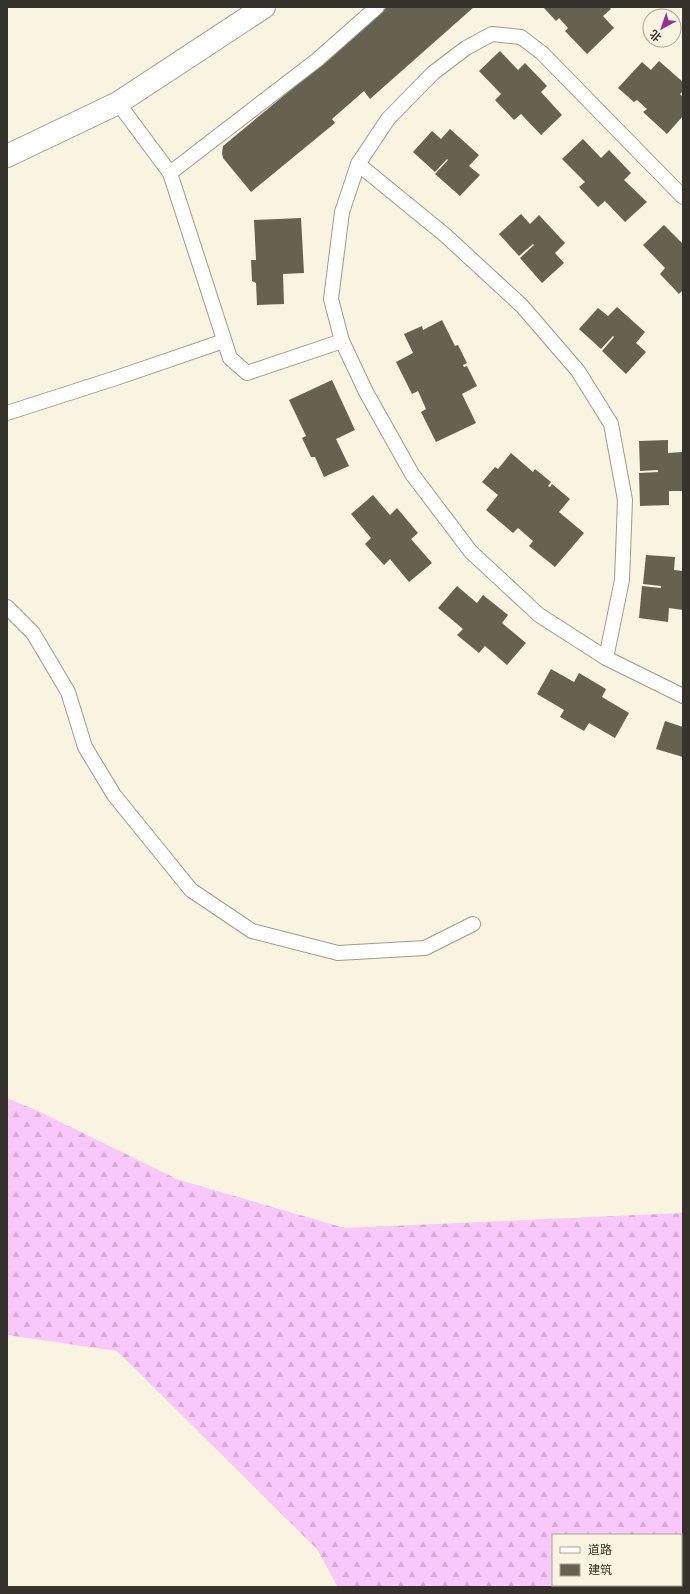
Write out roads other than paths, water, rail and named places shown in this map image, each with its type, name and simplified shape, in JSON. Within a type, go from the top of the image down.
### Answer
[{"type":"street","points":[[7,156],[118,104],[264,7]]},
{"type":"lane","points":[[170,173],[317,60],[377,7]]},
{"type":"lane","points":[[683,197],[542,53],[521,37],[492,34],[466,48],[433,73],[388,119],[358,164],[342,212],[331,298],[342,341],[366,392],[412,474],[472,552],[539,615],[606,658],[683,696]]},
{"type":"lane","points":[[118,104],[170,173],[230,358],[248,373],[342,341]]},
{"type":"lane","points":[[358,164],[445,235],[522,306],[578,371],[611,424],[625,500],[622,580],[606,658]]},
{"type":"lane","points":[[7,413],[224,341]]},
{"type":"lane","points":[[7,607],[34,633],[68,692],[85,747],[114,795],[191,890],[252,931],[338,953],[425,948],[473,924]]}]
